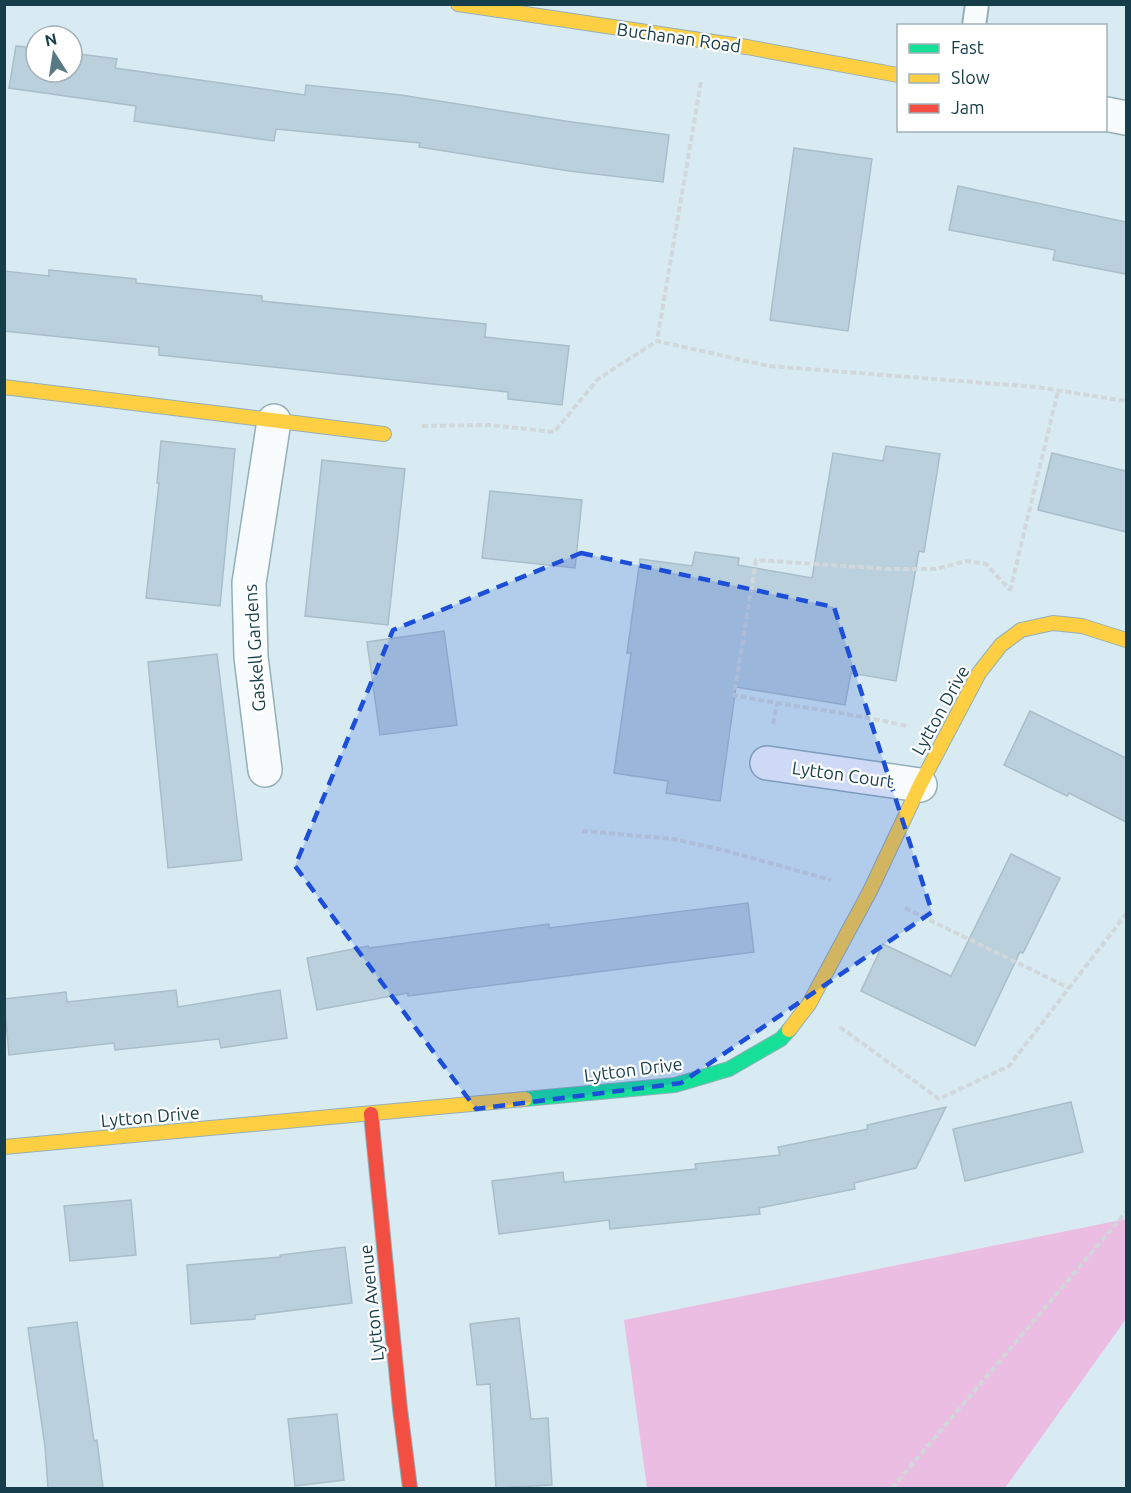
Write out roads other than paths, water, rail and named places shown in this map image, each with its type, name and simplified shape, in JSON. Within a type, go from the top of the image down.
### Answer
[{"type":"street","name":"Buchanan Road","points":[[458,4],[708,41],[897,75]]},
{"type":"street","points":[[1107,114],[1126,118]]},
{"type":"street","points":[[4,387],[384,434]]},
{"type":"street","name":"Gaskell Gardens","points":[[265,770],[251,657],[249,584],[274,421]]},
{"type":"street","name":"Lytton Drive","points":[[4,1147],[675,1085],[729,1069],[781,1039],[808,1004],[870,891],[920,785],[979,673],[1001,645],[1021,630],[1053,623],[1082,626],[1126,640]]},
{"type":"street","name":"Lytton Court","points":[[767,764],[920,785]]},
{"type":"street","name":"Lytton Avenue","points":[[370,1114],[410,1488]]},
{"type":"lane","points":[[974,24],[977,4]]}]
